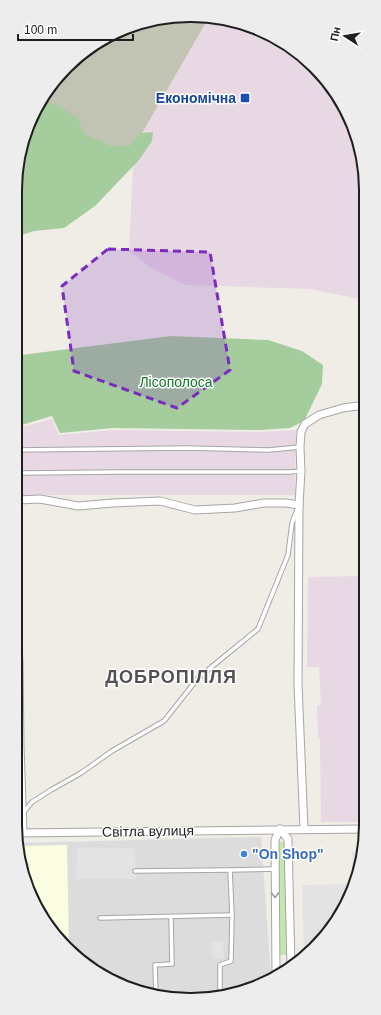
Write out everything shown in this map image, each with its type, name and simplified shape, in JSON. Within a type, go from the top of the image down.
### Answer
[{"type":"street","points":[[304,829],[298,684],[301,432],[305,424],[319,415],[343,408],[359,406]]},
{"type":"street","points":[[22,500],[40,499],[78,506],[160,501],[195,510],[235,508],[264,503],[286,503],[299,505]]},
{"type":"street","points":[[276,969],[275,840],[280,829],[288,839],[291,960]]},
{"type":"street","name":"Світла вулиця","points":[[22,833],[359,829]]},
{"type":"lane","points":[[22,450],[188,448],[269,450],[300,447]]},
{"type":"lane","points":[[22,473],[301,471]]},
{"type":"lane","points":[[22,814],[32,802],[50,790],[81,773],[112,751],[164,721],[198,678],[258,629],[288,555],[292,523],[299,505]]},
{"type":"lane","points":[[135,871],[275,869]]},
{"type":"lane","points":[[220,991],[220,965],[231,961],[232,915],[230,870]]},
{"type":"lane","points":[[100,918],[232,915]]},
{"type":"lane","points":[[156,989],[155,965],[172,964],[171,917]]},
{"type":"highlighted area","points":[[108,249],[210,252],[230,370],[177,408],[74,371],[62,286]]},
{"type":"shaded area","points":[[206,22],[245,31],[265,39],[284,50],[310,71],[331,97],[342,116],[350,136],[356,158],[359,179],[359,299],[310,289],[185,285],[150,267],[129,251],[134,147]]},
{"type":"shaded area","points":[[206,22],[134,147],[22,187],[25,158],[31,136],[39,116],[50,97],[71,71],[97,50],[116,39],[136,31],[169,23]]},
{"type":"shaded area","points":[[52,419],[59,435],[113,430],[261,432],[296,430],[296,495],[22,496],[22,427]]},
{"type":"shaded area","points":[[359,576],[359,822],[321,822],[320,739],[318,738],[317,705],[321,705],[319,667],[307,667],[308,577]]},
{"type":"shaded area","points":[[261,837],[271,973],[245,984],[223,990],[202,993],[179,993],[158,990],[136,984],[116,976],[97,965],[71,944],[50,918],[39,899],[31,879],[23,843]]},
{"type":"shaded area","points":[[67,845],[69,942],[50,918],[39,899],[31,879],[23,846]]},
{"type":"shaded area","points":[[77,848],[135,848],[136,877],[134,879],[76,879]]},
{"type":"shaded area","points":[[352,852],[357,852],[356,857],[353,870]]},
{"type":"shaded area","points":[[348,884],[342,899],[331,918],[304,949],[302,885]]},
{"type":"shaded area","points":[[223,941],[224,958],[213,959],[211,942]]},
{"type":"green space","points":[[47,102],[57,105],[78,118],[84,134],[111,146],[130,146],[140,133],[153,132],[152,141],[139,160],[95,206],[64,228],[34,231],[22,235],[23,169],[31,136],[39,116]]},
{"type":"green space","name":"Лісополоса","points":[[171,336],[268,340],[302,351],[323,365],[322,384],[304,421],[290,428],[260,430],[113,428],[60,433],[52,416],[22,425],[22,355]]},
{"type":"green space","points":[[278,842],[285,842],[287,955],[280,955]]},
{"type":"place","name":"Економічна","points":[[245,98]]},
{"type":"place","name":"\"On Shop\"","points":[[244,854]]},
{"type":"district","name":"ДОБРОПІЛЛЯ","points":[[171,677]]}]
